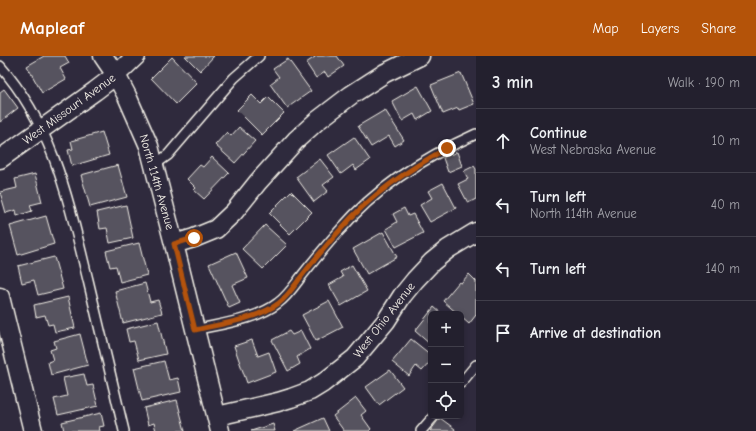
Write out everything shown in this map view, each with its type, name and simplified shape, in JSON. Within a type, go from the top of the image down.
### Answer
[{"type":"street","name":"North 114th Avenue","points":[[103,56],[116,75],[127,96],[149,146],[218,424]]},
{"type":"street","name":"West Missouri Avenue","points":[[0,159],[116,75],[136,56]]},
{"type":"street","points":[[174,244],[216,229],[234,212],[258,182],[296,140],[317,121],[351,95],[386,73],[420,56]]},
{"type":"street","name":"West Ohio Avenue","points":[[218,424],[310,391],[323,383],[355,358],[386,320],[402,296],[432,262],[448,249],[476,232]]},
{"type":"street","points":[[0,297],[33,431]]},
{"type":"lane","points":[[154,165],[168,155],[234,78],[259,56]]},
{"type":"lane","points":[[0,66],[23,95],[35,115],[53,155],[72,212],[124,431]]},
{"type":"lane","points":[[195,330],[261,313],[278,303],[290,291],[342,228],[378,193],[420,163],[476,134]]},
{"type":"lane","points":[[464,379],[476,365]]},
{"type":"lane","points":[[421,431],[431,419]]},
{"type":"building","points":[[44,56],[65,56],[69,63],[60,68],[66,79],[42,93],[27,66]]},
{"type":"building","points":[[185,56],[214,56],[200,71]]},
{"type":"building","points":[[314,56],[337,56],[344,66],[328,77],[325,72],[316,78],[306,63],[315,57]]},
{"type":"building","points":[[172,57],[197,83],[176,104],[151,78]]},
{"type":"building","points":[[288,59],[311,91],[287,108],[270,84],[279,77],[273,69]]},
{"type":"building","points":[[461,73],[474,104],[443,114],[431,85]]},
{"type":"building","points":[[418,86],[432,111],[417,120],[414,114],[402,121],[392,101]]},
{"type":"building","points":[[4,89],[18,108],[0,122],[0,92]]},
{"type":"building","points":[[252,95],[261,104],[268,97],[284,113],[262,135],[237,110]]},
{"type":"building","points":[[385,110],[404,140],[395,146],[389,136],[371,147],[358,126]]},
{"type":"building","points":[[239,127],[255,141],[235,163],[215,145],[227,132],[231,136]]},
{"type":"building","points":[[102,132],[109,155],[72,166],[68,150],[73,149],[71,141]]},
{"type":"building","points":[[354,137],[370,160],[356,170],[353,165],[341,174],[328,155]]},
{"type":"building","points":[[457,152],[462,166],[448,172],[443,158]]},
{"type":"building","points":[[212,157],[229,173],[204,199],[194,190],[196,188],[187,179],[200,165],[203,167]]},
{"type":"building","points":[[320,159],[334,177],[323,185],[328,191],[314,202],[296,177]]},
{"type":"building","points":[[118,165],[127,197],[90,207],[81,175]]},
{"type":"building","points":[[474,166],[476,169],[476,199],[468,203],[458,184],[468,179],[464,171]]},
{"type":"building","points":[[35,174],[42,202],[30,205],[32,211],[17,216],[16,210],[6,213],[0,192],[17,188],[15,179]]},
{"type":"building","points":[[443,183],[456,208],[430,222],[420,205],[432,198],[428,191]]},
{"type":"building","points":[[291,191],[312,212],[290,234],[269,213]]},
{"type":"building","points":[[126,205],[133,238],[110,243],[107,228],[100,229],[97,212]]},
{"type":"building","points":[[404,208],[408,216],[413,214],[423,233],[396,247],[386,229],[397,222],[393,214]]},
{"type":"building","points":[[46,216],[54,244],[18,255],[10,226]]},
{"type":"building","points":[[265,225],[287,245],[263,269],[242,249]]},
{"type":"building","points":[[383,232],[397,257],[367,274],[353,249]]},
{"type":"building","points":[[139,243],[147,275],[120,282],[116,266],[110,267],[106,251]]},
{"type":"building","points":[[236,252],[248,278],[232,285],[240,303],[229,308],[209,264]]},
{"type":"building","points":[[54,257],[63,289],[38,295],[34,280],[22,283],[18,266]]},
{"type":"building","points":[[352,265],[367,291],[341,306],[329,285],[343,277],[340,272]]},
{"type":"building","points":[[469,274],[476,281],[476,315],[469,324],[464,320],[464,311],[455,311],[443,301],[459,282],[461,283]]},
{"type":"building","points":[[145,283],[150,302],[158,300],[162,313],[123,323],[115,291]]},
{"type":"building","points":[[68,297],[75,328],[55,332],[53,324],[48,325],[45,315],[36,317],[34,305]]},
{"type":"building","points":[[329,301],[343,327],[316,341],[302,315]]},
{"type":"building","points":[[434,307],[439,311],[431,311]]},
{"type":"building","points":[[428,315],[428,342],[415,331]]},
{"type":"building","points":[[158,321],[166,354],[139,360],[134,341],[129,342],[126,329]]},
{"type":"building","points":[[289,331],[292,335],[301,331],[310,349],[297,357],[300,364],[288,371],[272,340]]},
{"type":"building","points":[[80,334],[88,365],[51,375],[48,362],[53,360],[50,350],[56,348],[54,341]]},
{"type":"building","points":[[411,339],[428,353],[428,364],[422,371],[416,366],[409,376],[392,362]]},
{"type":"building","points":[[252,340],[258,356],[269,352],[276,372],[247,383],[234,346]]},
{"type":"building","points":[[164,361],[169,380],[178,378],[181,392],[142,401],[134,368]]},
{"type":"building","points":[[390,370],[403,387],[379,405],[366,387]]},
{"type":"building","points":[[84,374],[87,386],[93,385],[98,406],[58,415],[54,399],[67,396],[63,378]]},
{"type":"building","points":[[356,398],[366,411],[361,415],[371,429],[369,431],[344,431],[333,416]]},
{"type":"building","points":[[177,400],[185,431],[156,431],[154,423],[148,425],[144,408]]},
{"type":"building","points":[[101,413],[104,426],[99,427],[100,431],[64,431],[62,422]]},
{"type":"building","points":[[323,418],[329,431],[294,431]]},
{"type":"building","points":[[439,419],[455,429],[454,431],[430,431]]},
{"type":"building","points":[[273,424],[275,431],[251,431]]},
{"type":"route","points":[[194,238],[174,244],[195,330],[261,313],[278,303],[290,291],[356,212],[378,193],[420,163],[447,148]]}]
